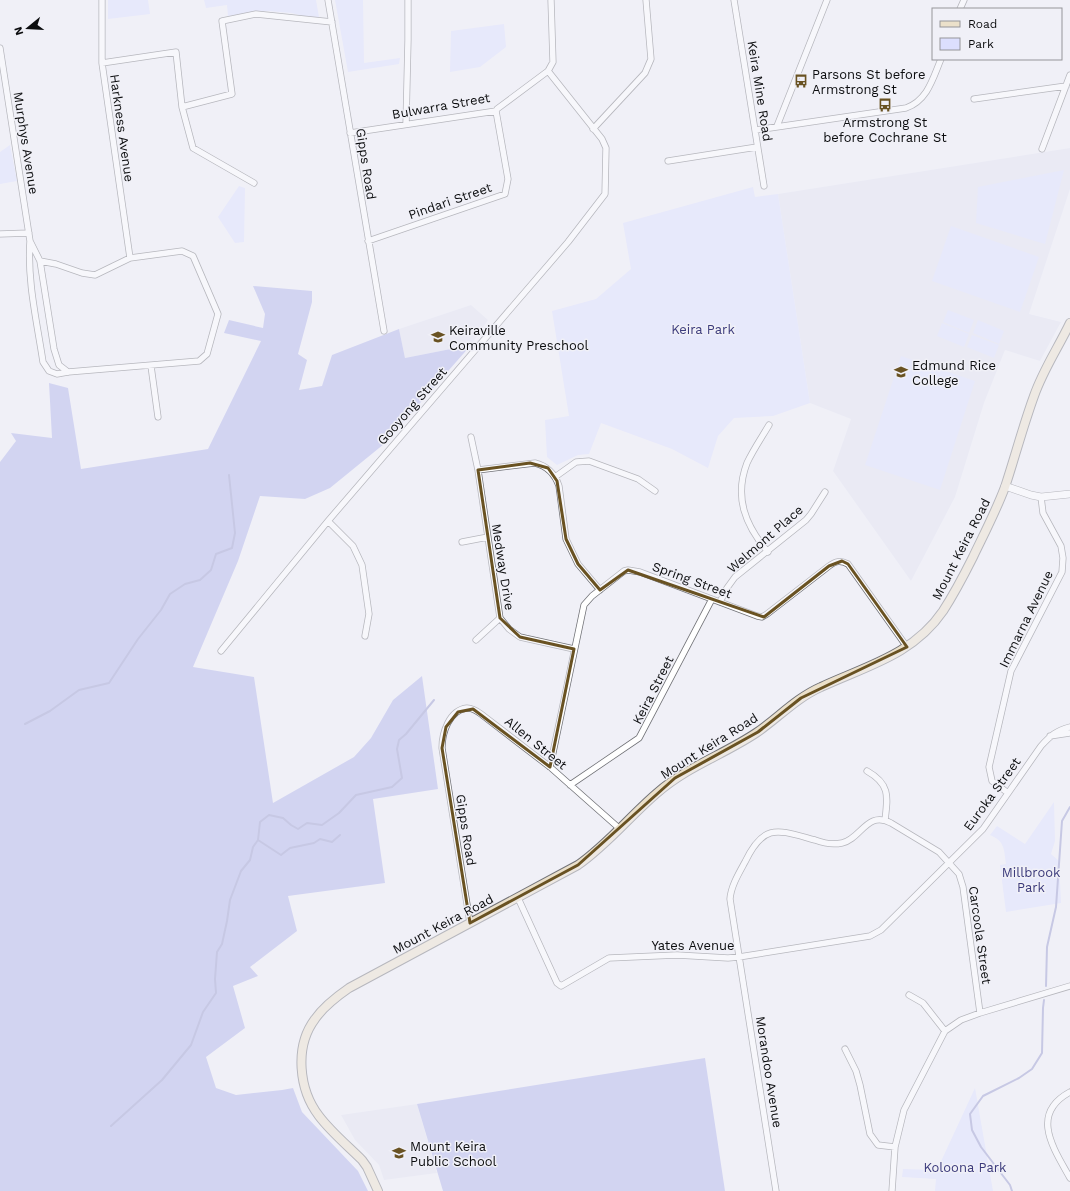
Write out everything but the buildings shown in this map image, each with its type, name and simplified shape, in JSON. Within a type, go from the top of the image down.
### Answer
[{"type":"main road","name":"Mount Keira Road","points":[[378,1191],[367,1167],[320,1117],[310,1101],[304,1087],[301,1060],[305,1039],[314,1020],[330,1002],[368,978],[578,866],[597,851],[656,794],[675,778],[758,732],[801,698],[820,687],[890,658],[924,633],[943,611],[963,576],[994,515],[1035,394],[1044,373],[1070,323]]},
{"type":"street","name":"Harkness Avenue","points":[[102,0],[102,63],[130,258]]},
{"type":"street","name":"Gipps Road","points":[[328,0],[384,331]]},
{"type":"street","points":[[406,124],[408,0]]},
{"type":"street","points":[[548,71],[553,62],[551,0]]},
{"type":"street","points":[[593,129],[645,73],[651,59],[646,0]]},
{"type":"street","name":"Keira Mine Road","points":[[734,0],[764,186]]},
{"type":"street","points":[[777,126],[827,0]]},
{"type":"street","points":[[182,107],[232,94],[222,21],[256,14],[332,22]]},
{"type":"street","name":"Murphys Avenue","points":[[0,48],[29,233],[30,283],[43,362],[49,371],[57,374],[68,372]]},
{"type":"street","points":[[102,63],[176,52],[182,107],[193,148],[254,183]]},
{"type":"street","points":[[756,130],[906,108],[916,104],[924,96],[941,60]]},
{"type":"street","name":"Bulwarra Street","points":[[350,133],[496,111],[548,71]]},
{"type":"street","name":"Gooyong Street","points":[[221,651],[328,521],[568,242],[606,194],[606,148],[602,139],[548,71]]},
{"type":"street","points":[[1042,149],[1070,75]]},
{"type":"street","points":[[974,99],[1066,86]]},
{"type":"street","name":"Pindari Street","points":[[368,241],[505,194],[508,179],[496,111]]},
{"type":"street","points":[[668,161],[757,147]]},
{"type":"street","points":[[0,234],[29,233]]},
{"type":"street","name":"Murphys Avenue","points":[[30,241],[40,261],[54,349],[59,365],[68,372]]},
{"type":"street","points":[[40,261],[56,264],[82,273],[95,275],[130,258],[182,251],[193,256],[218,314],[207,354],[199,361],[68,372]]},
{"type":"street","points":[[151,366],[158,417]]},
{"type":"street","points":[[768,552],[750,528],[745,514],[741,491],[748,461],[769,425]]},
{"type":"street","name":"Medway Drive","points":[[471,437],[478,470],[500,618],[508,629],[520,637],[574,649]]},
{"type":"street","points":[[555,476],[576,462],[589,461],[638,479],[655,491]]},
{"type":"street","points":[[478,470],[535,463],[548,468],[555,476],[560,490],[566,538],[578,564],[600,590]]},
{"type":"street","points":[[1005,486],[1031,495],[1042,497],[1070,494]]},
{"type":"street","name":"Welmont Place","points":[[720,602],[727,588],[735,577],[806,520],[825,492]]},
{"type":"street","name":"Immarna Avenue","points":[[1008,793],[992,781],[989,767],[1011,671],[1062,572],[1063,558],[1060,546],[1043,513],[1042,497]]},
{"type":"street","points":[[328,521],[349,541],[361,560],[369,614],[365,636]]},
{"type":"street","points":[[462,542],[488,537]]},
{"type":"street","name":"Spring Street","points":[[550,767],[584,605],[588,599],[624,571],[632,570],[757,616],[765,616],[834,562],[842,561],[848,564],[906,647]]},
{"type":"street","name":"Keira Street","points":[[570,785],[639,738],[712,599]]},
{"type":"street","points":[[476,640],[500,618]]},
{"type":"street","name":"Allen Street","points":[[442,740],[446,727],[458,712],[467,708],[473,709],[550,767],[620,829]]},
{"type":"street","name":"Euroka Street","points":[[950,863],[984,829],[1041,746],[1058,730],[1070,727]]},
{"type":"street","points":[[1050,736],[1070,733]]},
{"type":"street","name":"Gipps Road","points":[[442,740],[470,923]]},
{"type":"street","points":[[867,771],[879,779],[886,789],[888,799],[885,820]]},
{"type":"street","name":"Morandoo Avenue","points":[[776,1191],[731,907],[730,892],[750,850],[758,840],[768,834],[779,831],[836,844],[851,839],[867,824],[877,820],[885,820]]},
{"type":"street","name":"Carcoola Street","points":[[885,820],[933,847],[959,874],[963,888],[980,1013]]},
{"type":"street","name":"Yates Avenue","points":[[518,898],[557,983],[561,986],[609,958],[677,955],[728,958],[874,934],[881,930],[950,863]]},
{"type":"street","points":[[892,1191],[895,1147],[904,1110],[945,1031],[961,1020],[980,1013],[1070,986]]},
{"type":"street","points":[[909,996],[923,1003],[945,1031]]},
{"type":"street","points":[[845,1049],[856,1071],[870,1134],[878,1145],[895,1147]]},
{"type":"street","points":[[1070,1092],[1060,1099],[1052,1108],[1048,1118],[1050,1137],[1070,1178]]},
{"type":"highlighted area","points":[[530,463],[548,468],[557,481],[566,539],[578,564],[600,590],[628,570],[764,617],[829,566],[842,561],[848,564],[907,647],[801,698],[758,732],[675,778],[578,865],[470,923],[442,748],[446,727],[458,712],[473,709],[550,767],[574,649],[520,637],[500,618],[478,470]]},
{"type":"shaded area","name":"Edmund Rice College","points":[[1070,148],[1070,189],[1029,314],[1061,322],[1040,361],[1005,350],[984,403],[955,497],[911,581],[833,471],[851,419],[810,403],[778,194]]},
{"type":"shaded area","points":[[253,286],[312,291],[312,302],[298,354],[307,360],[299,390],[322,386],[332,355],[399,329],[405,358],[471,345],[384,444],[330,488],[305,499],[260,496],[238,561],[193,667],[254,677],[273,803],[354,757],[371,738],[393,700],[422,676],[438,789],[373,799],[385,883],[288,896],[297,931],[250,967],[258,976],[233,986],[245,1028],[206,1057],[216,1088],[236,1095],[293,1088],[302,1112],[358,1171],[368,1191],[0,1191],[0,462],[16,441],[11,433],[52,438],[49,383],[68,388],[81,469],[208,449],[261,341],[224,333],[229,320],[263,328],[265,314]]},
{"type":"shaded area","name":"Keiraville Community Preschool","points":[[471,305],[488,320],[471,345],[405,358],[399,329]]},
{"type":"shaded area","points":[[705,1058],[725,1191],[443,1191],[417,1104]]},
{"type":"shaded area","name":"Mount Keira Public School","points":[[417,1104],[437,1173],[384,1180],[379,1165],[355,1140],[341,1115]]},
{"type":"green space","points":[[108,0],[148,0],[150,14],[108,19]]},
{"type":"green space","points":[[204,0],[316,0],[319,17],[307,17],[292,13],[268,11],[228,16],[227,5],[206,8]]},
{"type":"green space","points":[[335,0],[363,0],[364,63],[400,58],[399,64],[348,72]]},
{"type":"green space","points":[[504,24],[506,47],[480,67],[450,72],[451,31]]},
{"type":"green space","points":[[10,145],[17,181],[0,184],[0,152]]},
{"type":"green space","points":[[1064,170],[1045,244],[976,223],[978,187]]},
{"type":"green space","points":[[239,186],[245,188],[244,242],[235,243],[218,217]]},
{"type":"green space","name":"Keira Park","points":[[753,187],[755,197],[778,194],[810,403],[773,416],[734,418],[718,436],[708,468],[672,449],[601,423],[589,454],[578,455],[557,465],[547,457],[545,420],[569,416],[552,311],[596,299],[631,269],[623,223]]},
{"type":"green space","points":[[951,226],[1039,257],[1020,312],[932,281]]},
{"type":"green space","points":[[948,310],[974,320],[969,333],[943,322]]},
{"type":"green space","points":[[978,320],[1004,331],[999,344],[973,333]]},
{"type":"green space","points":[[942,323],[969,334],[964,347],[937,336]]},
{"type":"green space","points":[[972,335],[999,345],[994,358],[967,347]]},
{"type":"green space","points":[[901,356],[975,381],[940,490],[865,465]]},
{"type":"green space","name":"Millbrook Park","points":[[1054,802],[1055,841],[1051,854],[1059,861],[1061,903],[1006,912],[1000,865],[1006,864],[1004,850],[999,840],[990,835],[997,826],[1025,844]]},
{"type":"green space","name":"Koloona Park","points":[[975,1088],[993,1191],[935,1191],[936,1179],[902,1177],[903,1169],[937,1170]]},
{"type":"waterway","points":[[25,724],[50,711],[79,690],[109,683],[138,639],[161,610],[170,594],[185,584],[200,580],[211,570],[216,554],[232,548],[235,533],[229,475]]},
{"type":"waterway","points":[[111,1126],[162,1080],[191,1045],[203,1012],[216,993],[215,979],[217,952],[222,944],[230,900],[241,871],[250,860],[253,847],[258,840],[260,822],[269,815],[283,818],[298,829],[307,823],[322,825],[339,813],[356,795],[392,787],[402,778],[397,749],[399,740],[406,734],[434,700]]},
{"type":"waterway","points":[[1046,986],[1047,947],[1056,907],[1062,821],[1070,807]]},
{"type":"waterway","points":[[258,840],[281,855],[290,848],[314,843],[320,839],[332,842],[340,835]]},
{"type":"waterway","points":[[1012,1191],[1010,1185],[981,1147],[972,1130],[970,1114],[983,1096],[1019,1078],[1032,1069],[1042,1053],[1044,1000]]},
{"type":"place","name":"Parsons St before Armstrong St","points":[[801,81]]},
{"type":"place","name":"Armstrong St before Cochrane St","points":[[885,105]]},
{"type":"place","name":"Keiraville Community Preschool","points":[[438,337]]},
{"type":"place","name":"Edmund Rice College","points":[[901,372]]},
{"type":"place","name":"Mount Keira Public School","points":[[399,1153]]}]
